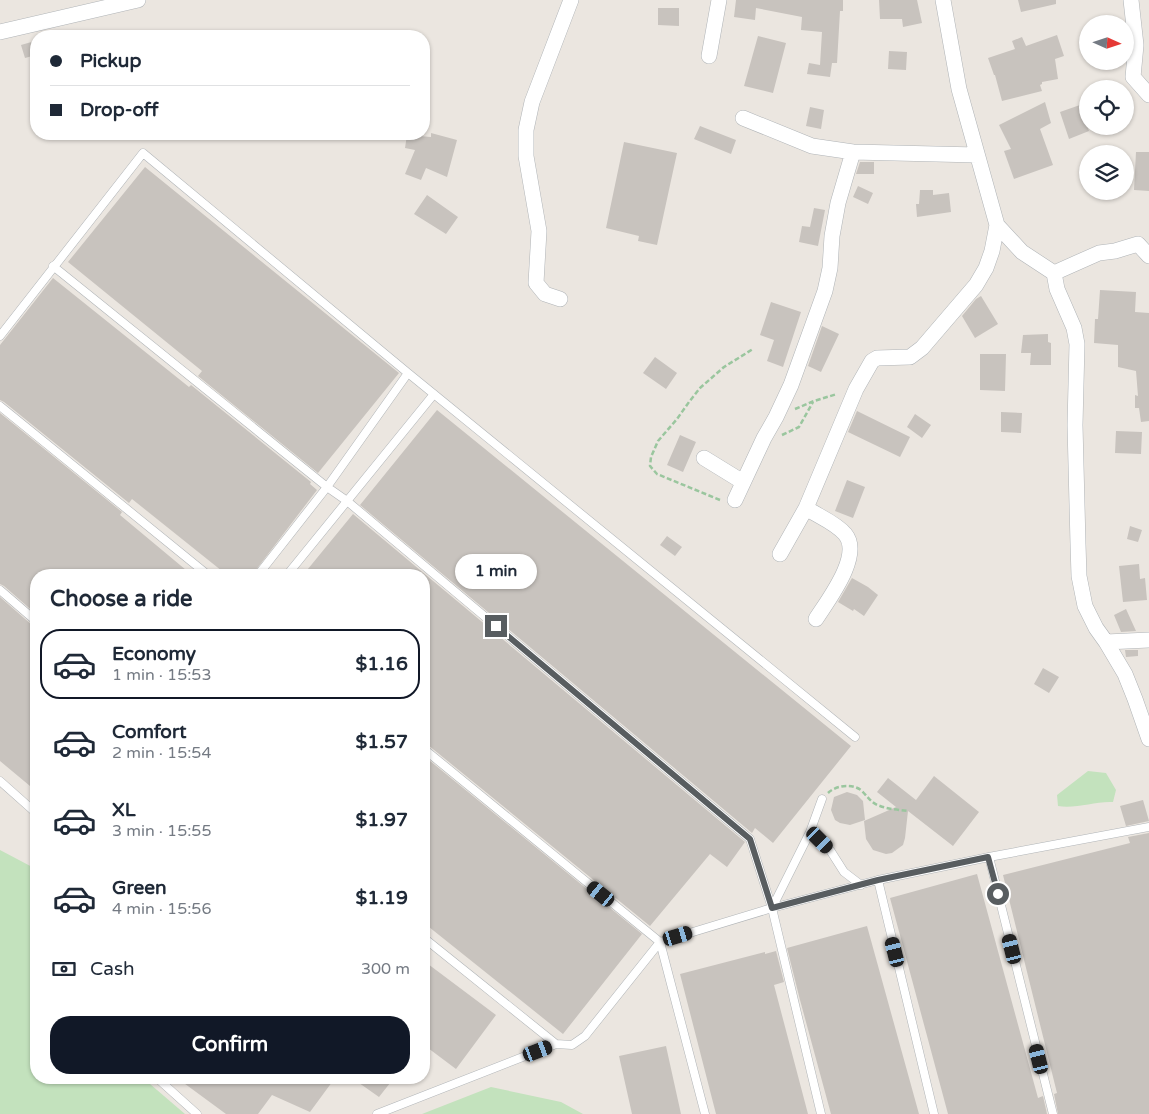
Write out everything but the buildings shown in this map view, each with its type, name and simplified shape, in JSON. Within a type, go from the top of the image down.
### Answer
[{"type":"street","points":[[0,32],[138,0]]},
{"type":"street","points":[[560,299],[545,294],[536,283],[539,231],[526,156],[526,130],[532,102],[571,0]]},
{"type":"street","points":[[709,56],[720,0]]},
{"type":"street","points":[[780,554],[806,508],[856,389],[872,362],[877,358],[910,357],[922,348],[976,285],[986,268],[992,251],[997,225],[960,89],[943,0]]},
{"type":"street","points":[[1132,0],[1136,45],[1133,77],[1149,95]]},
{"type":"street","points":[[743,118],[812,146],[853,152],[977,155]]},
{"type":"street","points":[[735,500],[791,385],[825,290],[830,268],[832,236],[838,203],[853,152]]},
{"type":"street","points":[[997,225],[1022,252],[1054,273],[1057,289],[1074,328],[1077,344],[1075,426],[1079,576],[1086,606],[1096,628],[1125,674],[1149,739]]},
{"type":"street","points":[[1054,273],[1099,253],[1115,251],[1143,243],[1149,256]]},
{"type":"street","points":[[704,458],[743,482]]},
{"type":"street","points":[[806,508],[837,527],[846,535],[850,555],[846,570],[816,619]]},
{"type":"street","points":[[1106,642],[1149,640]]},
{"type":"lane","points":[[0,336],[143,153],[408,373],[855,737]]},
{"type":"lane","points":[[53,266],[327,487],[347,501],[428,569]]},
{"type":"lane","points":[[263,569],[327,487],[408,373]]},
{"type":"lane","points":[[292,569],[434,394]]},
{"type":"lane","points":[[0,406],[201,569]]},
{"type":"lane","points":[[430,571],[750,839],[772,908],[821,1114]]},
{"type":"lane","points":[[0,590],[30,616]]},
{"type":"lane","points":[[430,754],[660,942],[705,1114]]},
{"type":"lane","points":[[0,781],[30,808]]},
{"type":"lane","points":[[772,908],[810,832],[822,799]]},
{"type":"lane","points":[[377,1114],[556,1044],[572,1045],[585,1036],[660,942],[772,908],[878,880],[1149,827]]},
{"type":"lane","points":[[810,832],[830,850],[844,872],[861,885]]},
{"type":"lane","points":[[988,857],[1053,1114]]},
{"type":"lane","points":[[878,880],[934,1114]]},
{"type":"lane","points":[[430,943],[556,1044]]},
{"type":"lane","points":[[164,1084],[197,1114]]},
{"type":"path","points":[[735,500],[732,503],[728,503],[657,474],[650,466],[651,457],[658,441],[700,388],[724,368],[753,349]]},
{"type":"path","points":[[776,417],[814,401],[856,389]]},
{"type":"path","points":[[764,438],[782,435],[799,427],[814,401]]},
{"type":"path","points":[[822,799],[832,789],[844,786],[860,789],[870,802],[881,807],[908,811]]},
{"type":"green space","points":[[1088,771],[1106,773],[1116,790],[1113,802],[1065,807],[1058,806],[1057,795]]},
{"type":"green space","points":[[0,850],[30,866],[30,1084],[150,1084],[185,1114],[0,1114]]},
{"type":"green space","points":[[491,1087],[561,1102],[583,1114],[422,1114]]},
{"type":"route","points":[[496,626],[750,839],[772,908],[878,880],[988,857],[998,894]]}]
